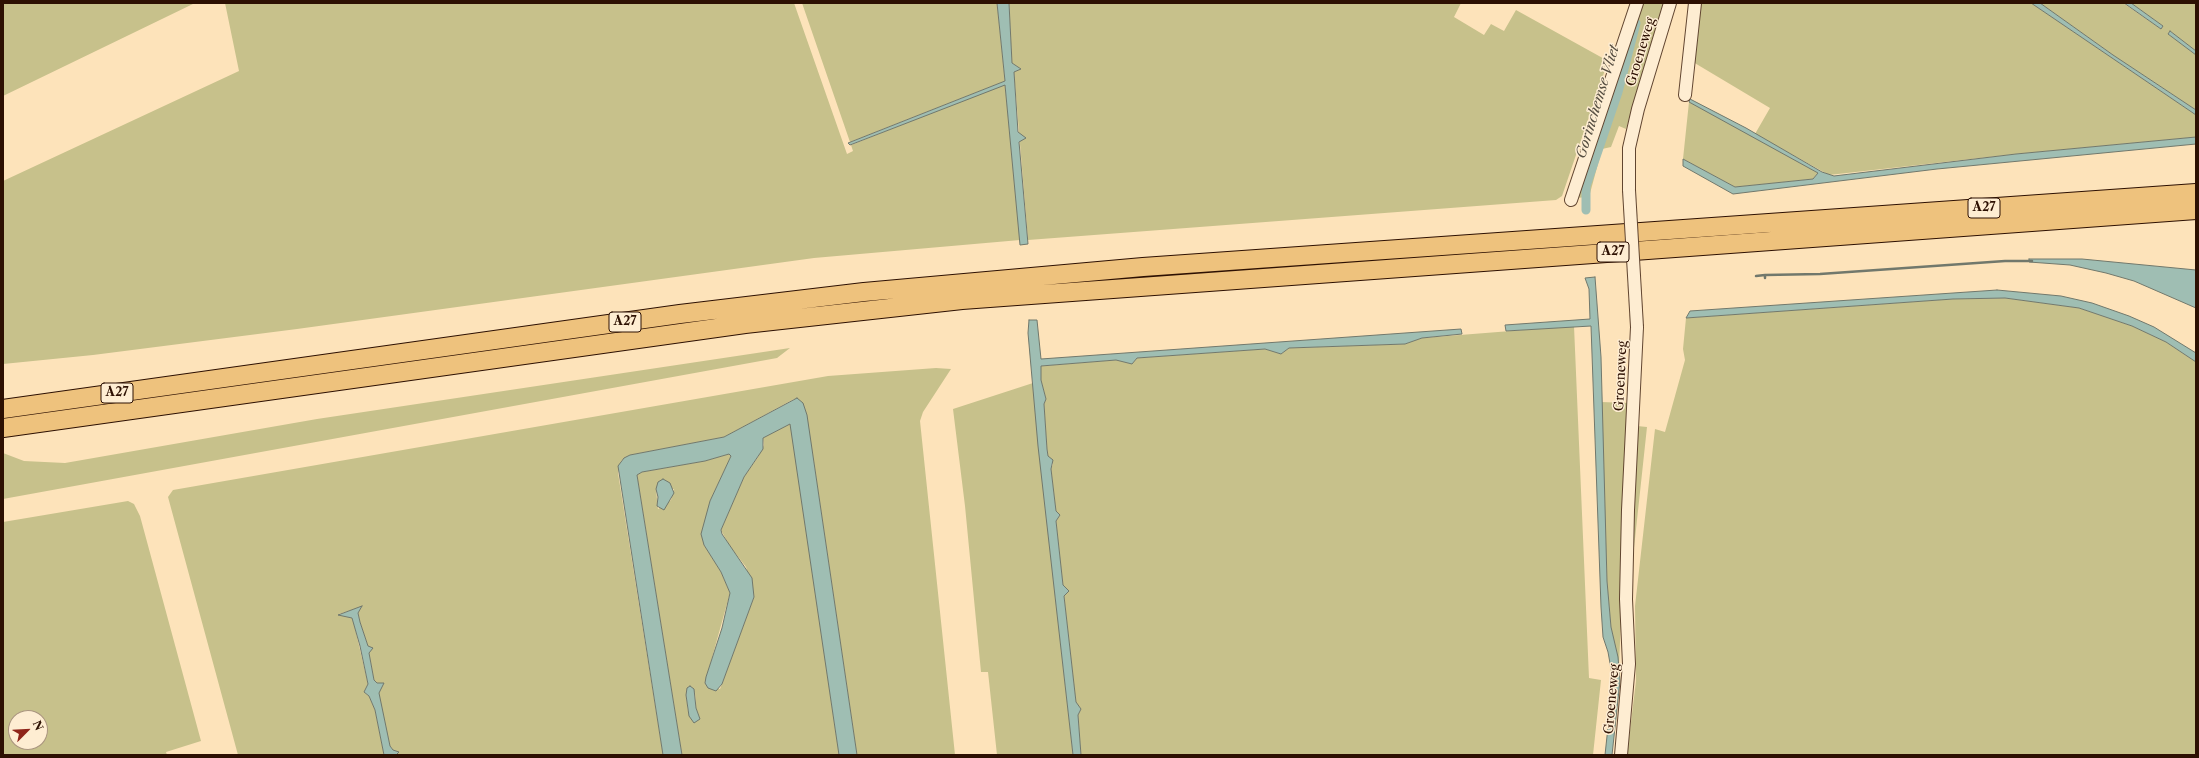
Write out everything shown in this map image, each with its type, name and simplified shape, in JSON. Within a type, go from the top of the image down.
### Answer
[{"type":"highway","name":"A27","points":[[6,408],[648,318],[872,291],[1144,267],[2196,193]]},
{"type":"highway","name":"A27","points":[[3,428],[738,325],[962,300],[2196,210]]},
{"type":"highway","name":"A27","points":[[3,441],[209,400]]},
{"type":"street","name":"Groeneweg","points":[[1571,200],[1637,3]]},
{"type":"street","name":"Groeneweg","points":[[1621,755],[1629,664],[1626,577],[1637,327],[1629,190],[1629,148],[1638,108],[1670,3]]},
{"type":"street","points":[[1685,95],[1695,3]]},
{"type":"shaded area","points":[[3,3],[195,3],[3,96]]},
{"type":"shaded area","points":[[225,3],[794,3],[847,154],[853,151],[851,145],[1005,84],[1020,240],[814,258],[297,329],[93,355],[3,364],[3,181],[239,71]]},
{"type":"shaded area","points":[[802,3],[997,3],[1005,81],[850,142]]},
{"type":"shaded area","points":[[1009,3],[1461,3],[1454,17],[1484,35],[1491,24],[1504,31],[1516,10],[1608,61],[1562,196],[1556,200],[1028,240],[1014,72],[1021,69],[1012,63]]},
{"type":"shaded area","points":[[1639,3],[1665,3],[1626,129],[1619,126],[1611,147],[1602,149],[1589,197],[1575,198]]},
{"type":"shaded area","points":[[1700,3],[2031,3],[2196,115],[2196,137],[2016,154],[1829,175],[1755,134],[1770,108],[1693,62]]},
{"type":"shaded area","points":[[2040,3],[2123,3],[2161,29],[2163,26],[2131,3],[2196,3],[2196,51],[2170,31],[2168,34],[2196,55],[2196,110],[2113,55]]},
{"type":"shaded area","points":[[1689,102],[1734,125],[1818,173],[1813,179],[1735,187],[1683,159]]},
{"type":"shaded area","points":[[2005,298],[2079,308],[2132,326],[2166,342],[2196,362],[2196,755],[1627,755],[1636,681],[1635,606],[1655,429],[1665,432],[1685,360],[1683,349],[1686,318],[1953,299]]},
{"type":"shaded area","points":[[1574,326],[1589,678],[1601,680],[1593,755],[1081,755],[1078,715],[1081,709],[1076,703],[1064,596],[1068,591],[1063,586],[1056,521],[1060,515],[1056,511],[1051,469],[1053,464],[1048,456],[1047,449],[1044,404],[1046,399],[1041,380],[1041,366],[1116,360],[1132,364],[1137,358],[1265,349],[1281,354],[1289,348],[1405,344],[1422,338]]},
{"type":"shaded area","points":[[790,348],[777,358],[3,499],[3,453],[24,461],[65,463],[317,419]]},
{"type":"shaded area","points":[[936,368],[951,369],[923,412],[920,421],[955,755],[857,755],[813,456],[794,399],[724,437],[630,455],[621,461],[618,473],[663,755],[396,755],[398,753],[390,746],[378,693],[383,683],[377,684],[374,680],[369,653],[372,648],[368,646],[360,622],[358,613],[361,607],[339,614],[352,618],[354,624],[368,684],[364,692],[369,696],[375,710],[384,755],[238,755],[168,497],[173,490],[828,376]]},
{"type":"shaded area","points":[[1033,383],[1073,755],[997,755],[988,672],[981,672],[965,506],[953,409]]},
{"type":"shaded area","points":[[1601,402],[1630,403],[1619,666],[1611,627],[1607,581]]},
{"type":"shaded area","points":[[789,424],[791,425],[839,755],[682,755],[637,475],[642,472],[705,461],[729,454],[731,456],[710,501],[704,545],[721,572],[730,593],[705,683],[720,689],[754,597],[746,567],[729,545],[721,530],[744,477],[758,457],[764,445],[763,438]],"holes":[[[656,489],[674,489],[671,500],[658,509]],[[695,692],[696,708],[700,719],[688,711],[686,695]]]},
{"type":"shaded area","points":[[1637,426],[1647,427],[1630,585]]},
{"type":"shaded area","points":[[128,501],[134,504],[140,516],[201,741],[166,752],[167,755],[3,755],[3,522]]},
{"type":"water","points":[[997,3],[1009,3],[1012,63],[1021,69],[1014,72],[1018,132],[1026,138],[1019,142],[1028,244],[1020,245],[1005,85],[850,145],[848,143],[1005,81]]},
{"type":"water","points":[[2031,3],[2040,3],[2113,55],[2196,110],[2196,115]]},
{"type":"water","points":[[2124,3],[2131,3],[2163,26],[2161,29]]},
{"type":"water","points":[[2170,31],[2196,51],[2196,55],[2168,34]]},
{"type":"water","points":[[1690,99],[1746,128],[1822,172],[1834,176],[2016,154],[2196,137],[2196,144],[1937,169],[1733,194],[1683,166],[1683,159],[1735,187],[1813,179],[1818,173],[1689,102]]},
{"type":"water","points":[[2029,259],[2082,259],[2196,270],[2196,308],[2134,281],[2070,265],[2029,262]]},
{"type":"water","points":[[1595,277],[1601,357],[1607,581],[1611,627],[1618,657],[1620,681],[1612,755],[1605,755],[1613,680],[1608,652],[1603,637],[1601,607],[1591,326],[1506,331],[1505,325],[1590,319],[1589,289],[1585,278]]},
{"type":"water","points":[[1997,290],[2061,296],[2092,303],[2129,316],[2154,327],[2196,353],[2196,362],[2166,342],[2132,326],[2079,308],[2005,298],[1953,299],[1686,318],[1690,311]]},
{"type":"water","points":[[1029,320],[1037,320],[1041,359],[1461,329],[1462,334],[1422,338],[1405,344],[1289,348],[1281,354],[1265,349],[1137,358],[1132,364],[1116,360],[1041,366],[1041,380],[1046,399],[1044,404],[1047,449],[1048,456],[1053,460],[1051,469],[1056,511],[1060,515],[1056,521],[1063,585],[1069,591],[1064,596],[1076,702],[1081,709],[1078,715],[1081,755],[1073,755],[1038,446],[1028,333]]},
{"type":"water","points":[[797,398],[803,403],[807,415],[857,755],[839,755],[790,424],[763,438],[763,449],[744,477],[721,530],[722,534],[752,578],[754,597],[722,684],[716,691],[708,688],[705,683],[722,628],[730,593],[721,572],[704,545],[701,534],[710,501],[731,456],[729,454],[705,461],[642,472],[637,475],[682,755],[663,755],[618,466],[624,458],[630,455],[724,437]]},
{"type":"water","points":[[663,479],[670,483],[674,493],[664,510],[657,506],[658,497],[656,489],[658,482]]},
{"type":"water","points":[[362,606],[358,613],[360,622],[368,646],[373,648],[369,653],[374,680],[377,683],[384,683],[379,693],[390,746],[393,750],[399,752],[396,755],[384,755],[375,710],[369,696],[364,692],[368,684],[352,618],[338,615]]},
{"type":"water","points":[[690,686],[694,689],[696,708],[700,719],[694,723],[689,716],[686,695],[687,688]]},
{"type":"waterway","name":"Gorinchemse Vliet","points":[[1586,210],[1586,186],[1618,92],[1636,23]]},
{"type":"waterway","points":[[1765,278],[1765,275],[1820,274],[2005,261],[2032,261]]},
{"type":"waterway","points":[[1756,276],[1765,275]]}]
